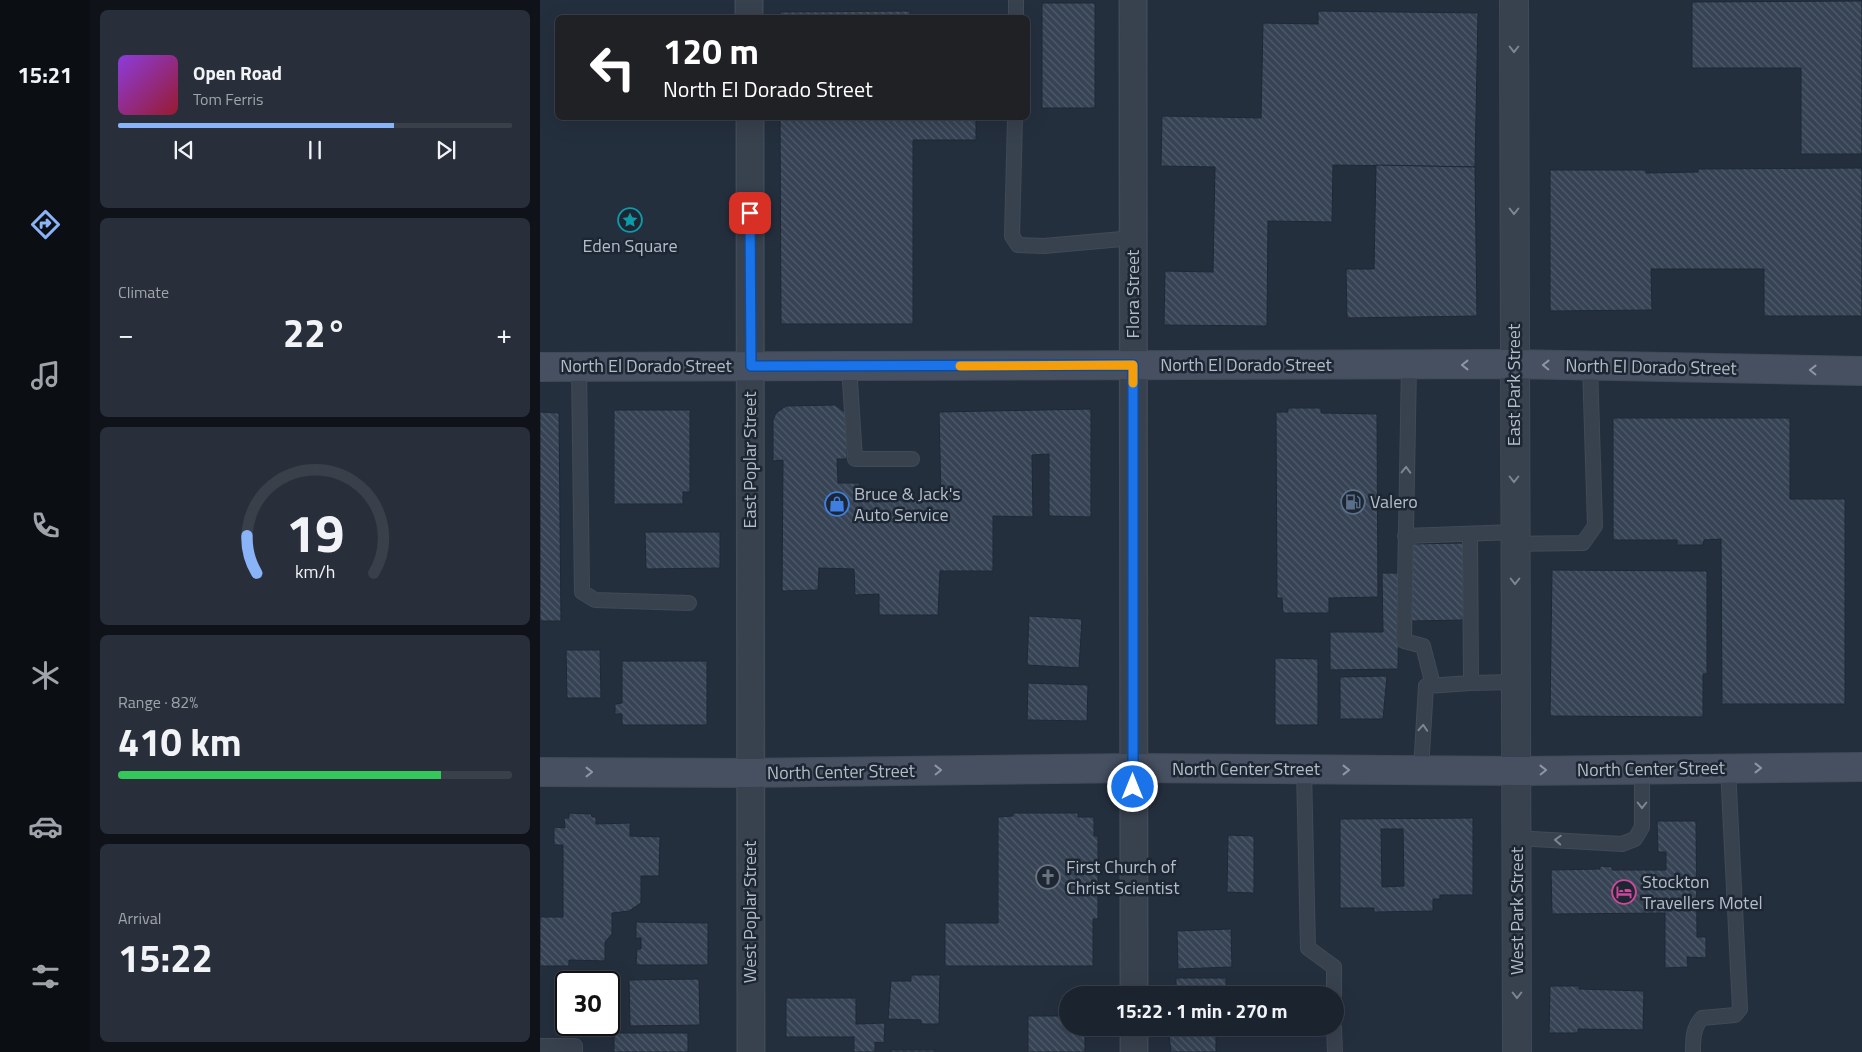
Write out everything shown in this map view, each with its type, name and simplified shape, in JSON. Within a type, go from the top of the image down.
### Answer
[{"type":"main road","name":"North El Dorado Street","points":[[540,367],[1513,364],[1862,371]]},
{"type":"main road","name":"North Center Street","points":[[540,772],[749,773],[1133,768],[1516,771],[1862,767]]},
{"type":"street","points":[[749,0],[749,15]]},
{"type":"street","name":"Flora Street","points":[[1133,0],[1134,986]]},
{"type":"street","name":"East Park Street","points":[[1514,0],[1513,364],[1516,771]]},
{"type":"street","name":"East Poplar Street","points":[[749,773],[750,120]]},
{"type":"street","name":"West Park Street","points":[[1516,771],[1517,1052]]},
{"type":"street","name":"West Poplar Street","points":[[749,773],[751,1052]]},
{"type":"street","points":[[1134,1036],[1134,1052]]},
{"type":"lane","points":[[1016,0],[1016,15]]},
{"type":"lane","points":[[1015,120],[1012,236],[1018,245],[1044,246],[1133,238]]},
{"type":"lane","points":[[1409,365],[1404,641],[1423,646],[1429,686],[1421,770]]},
{"type":"lane","points":[[849,366],[855,460],[912,459]]},
{"type":"lane","points":[[1405,536],[1470,535],[1583,543],[1595,526],[1590,366]]},
{"type":"lane","points":[[579,367],[582,592],[595,600],[689,603]]},
{"type":"lane","points":[[1470,535],[1471,683]]},
{"type":"lane","points":[[1429,686],[1516,682]]},
{"type":"lane","points":[[1693,1052],[1693,1036],[1697,1024],[1702,1018],[1735,1015],[1740,1009],[1728,768]]},
{"type":"lane","points":[[1517,838],[1622,844],[1635,840],[1642,827],[1642,769]]},
{"type":"lane","points":[[1304,770],[1308,948],[1334,967],[1334,986]]},
{"type":"lane","points":[[1334,1036],[1335,1052]]},
{"type":"lane","points":[[540,1046],[575,1046],[575,1052]]},
{"type":"building","points":[[1862,1],[1862,154],[1801,154],[1801,68],[1692,68],[1692,2]]},
{"type":"building","points":[[1042,3],[1095,3],[1095,108],[1042,108]]},
{"type":"building","points":[[910,11],[910,15],[780,15],[780,12]]},
{"type":"building","points":[[1318,11],[1478,13],[1475,167],[1333,165],[1332,222],[1268,221],[1267,326],[1164,325],[1165,271],[1213,272],[1215,167],[1161,166],[1162,116],[1261,118],[1263,23],[1318,24]]},
{"type":"building","points":[[780,120],[976,120],[976,140],[913,140],[913,324],[781,324]]},
{"type":"building","points":[[1376,165],[1475,167],[1477,316],[1347,318],[1346,269],[1374,269]]},
{"type":"building","points":[[1862,168],[1862,316],[1764,316],[1764,269],[1651,269],[1652,310],[1550,311],[1550,170],[1646,170],[1646,173],[1698,172],[1698,169]]},
{"type":"building","points":[[835,405],[846,413],[847,421],[847,459],[837,459],[838,483],[859,483],[860,501],[941,499],[939,412],[1091,409],[1091,517],[1049,516],[1049,454],[1032,455],[1033,517],[993,516],[993,571],[940,571],[938,615],[879,615],[879,594],[855,595],[854,569],[819,568],[818,590],[782,591],[783,460],[773,461],[773,420],[776,413],[786,406]]},
{"type":"building","points":[[1288,408],[1321,408],[1321,413],[1377,414],[1378,597],[1329,598],[1329,613],[1283,613],[1282,598],[1277,598],[1276,412],[1288,412]]},
{"type":"building","points":[[614,410],[690,410],[690,492],[683,492],[683,504],[614,504]]},
{"type":"building","points":[[540,412],[559,413],[561,621],[540,621]]},
{"type":"building","points":[[1613,418],[1790,418],[1790,499],[1845,499],[1845,704],[1722,704],[1721,539],[1704,540],[1703,545],[1677,545],[1677,540],[1613,540]]},
{"type":"building","points":[[645,532],[720,532],[720,568],[646,569]]},
{"type":"building","points":[[1464,543],[1464,620],[1410,621],[1409,544]]},
{"type":"building","points":[[1552,570],[1707,571],[1707,674],[1703,674],[1703,717],[1550,716]]},
{"type":"building","points":[[1382,573],[1399,573],[1398,669],[1330,670],[1330,632],[1383,632]]},
{"type":"building","points":[[1029,616],[1082,619],[1079,668],[1027,665]]},
{"type":"building","points":[[566,650],[600,650],[601,698],[567,698]]},
{"type":"building","points":[[1275,658],[1318,659],[1318,725],[1275,725]]},
{"type":"building","points":[[622,661],[707,661],[707,725],[622,725],[622,714],[615,714],[615,704],[622,703]]},
{"type":"building","points":[[1387,676],[1383,719],[1340,719],[1340,677]]},
{"type":"building","points":[[1028,683],[1088,685],[1087,721],[1027,720]]},
{"type":"building","points":[[569,813],[591,814],[592,817],[596,817],[596,824],[630,823],[630,836],[660,837],[659,876],[641,876],[641,903],[629,911],[612,913],[612,934],[605,942],[605,961],[569,960],[569,966],[540,966],[540,917],[563,917],[563,845],[554,845],[554,827],[565,828],[564,818],[569,818]]},
{"type":"building","name":"First Church of Christ Scientist","points":[[1013,813],[1078,813],[1078,817],[1094,817],[1094,836],[1098,836],[1098,919],[1093,919],[1093,966],[945,966],[945,923],[998,923],[998,817],[1013,816]]},
{"type":"building","points":[[1473,818],[1473,895],[1440,895],[1440,899],[1433,899],[1433,911],[1374,912],[1374,908],[1340,908],[1340,819]],"holes":[[[1381,829],[1403,829],[1404,886],[1382,887]]]},
{"type":"building","name":"Stockton Travellers Motel","points":[[1657,821],[1696,821],[1697,937],[1706,937],[1706,958],[1687,957],[1688,967],[1665,968],[1665,913],[1552,914],[1551,870],[1600,869],[1600,866],[1612,867],[1612,870],[1666,870],[1666,852],[1658,852]]},
{"type":"building","points":[[1228,835],[1254,836],[1254,893],[1227,892]]},
{"type":"building","points":[[636,922],[708,923],[708,965],[636,965],[637,949],[641,949],[641,938],[636,938]]},
{"type":"building","points":[[1231,929],[1232,967],[1178,969],[1177,931]]},
{"type":"building","points":[[911,975],[940,975],[939,1024],[921,1024],[921,1020],[888,1019],[891,981],[911,981]]},
{"type":"building","points":[[1176,978],[1226,978],[1226,986],[1176,986]]},
{"type":"building","points":[[699,979],[700,1025],[630,1026],[629,980]]},
{"type":"building","points":[[1550,986],[1579,986],[1579,989],[1644,991],[1643,1030],[1578,1029],[1578,1033],[1549,1033]]},
{"type":"building","points":[[786,998],[856,998],[856,1024],[885,1023],[884,1043],[875,1042],[875,1052],[854,1052],[854,1037],[786,1037]]},
{"type":"building","points":[[1028,1016],[1059,1016],[1059,1036],[1085,1036],[1085,1052],[1028,1052]]},
{"type":"building","points":[[620,1033],[688,1033],[688,1052],[614,1052],[614,1036],[620,1036]]},
{"type":"building","points":[[1169,1036],[1216,1036],[1216,1052],[1171,1052]]},
{"type":"building","points":[[891,1050],[935,1050],[935,1052],[891,1052]]},
{"type":"slow traffic","points":[[960,366],[1133,365],[1133,383]]},
{"type":"place","name":"Eden Square","points":[[630,220]]},
{"type":"place","name":"Valero","points":[[1353,502]]},
{"type":"place","name":"Bruce & Jack's Auto Service","points":[[837,504]]},
{"type":"place","name":"First Church of Christ Scientist","points":[[1048,877]]},
{"type":"place","name":"Stockton Travellers Motel","points":[[1624,892]]},
{"type":"route","points":[[750,213],[751,366],[1133,365],[1133,787]]}]
